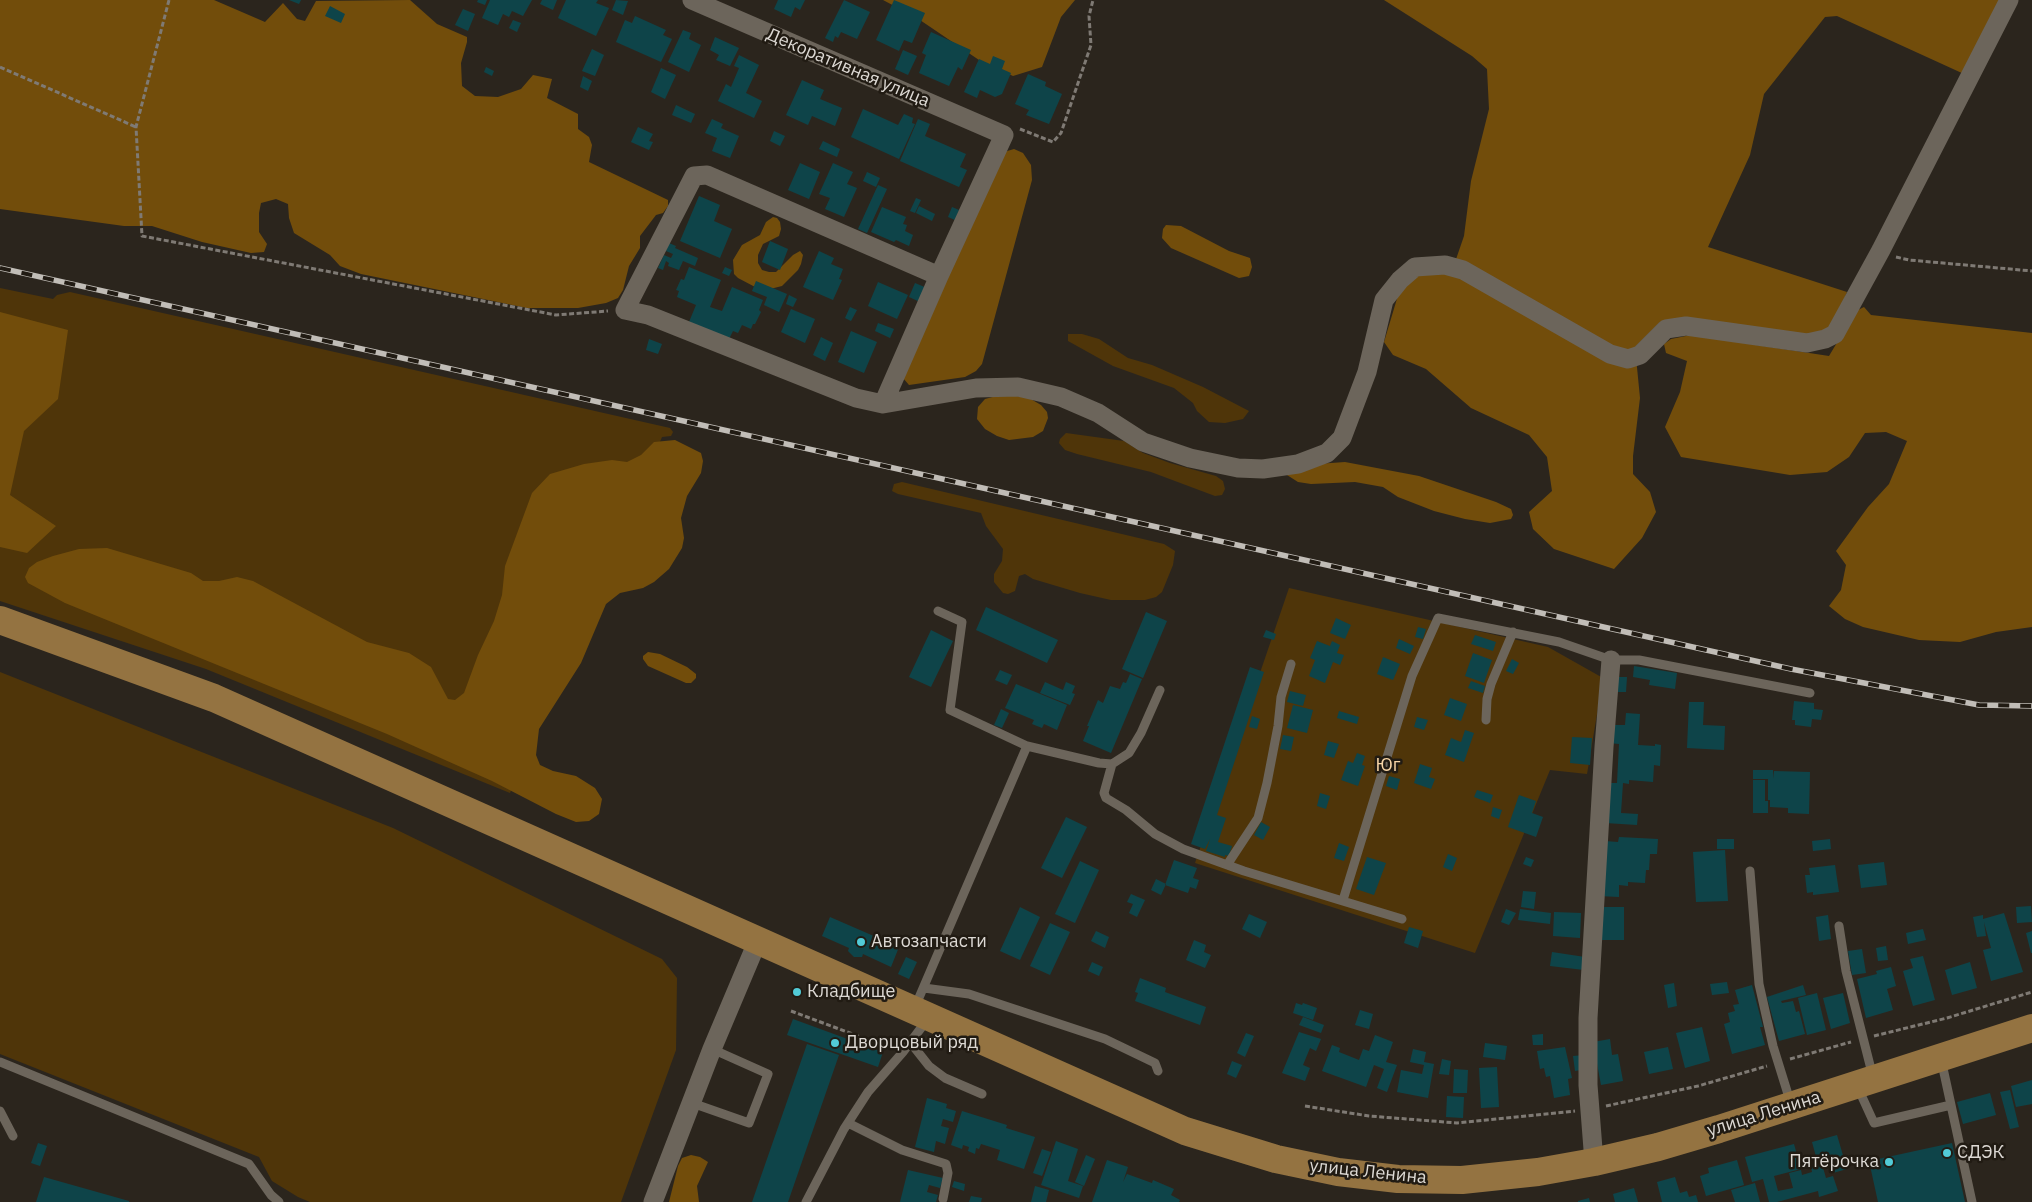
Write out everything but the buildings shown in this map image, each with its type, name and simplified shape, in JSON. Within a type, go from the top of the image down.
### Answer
[{"type":"main road","name":"улица Ленина","points":[[0,620],[214,698],[758,940],[923,1005],[1184,1131],[1276,1160],[1338,1172],[1398,1180],[1462,1180],[1538,1172],[1594,1162],[1658,1146],[1866,1083],[2032,1028]]},
{"type":"street","name":"Декоративная улица","points":[[692,0],[1004,135]]},
{"type":"street","points":[[939,276],[707,175],[694,176],[625,310],[648,315],[856,398],[883,404],[976,388],[1018,387],[1061,397],[1098,413],[1143,442],[1190,458],[1238,468],[1263,469],[1289,465],[1327,453],[1342,438],[1367,372],[1384,300],[1400,280],[1415,267],[1445,265],[1463,270],[1610,354],[1628,359],[1640,355],[1666,328],[1686,326],[1807,343],[1825,339],[1835,334],[1881,250],[2009,0]]},
{"type":"street","points":[[883,404],[1004,135]]},
{"type":"street","points":[[1594,1162],[1590,1109],[1588,1018],[1611,660]]},
{"type":"street","points":[[653,1202],[712,1049],[758,940]]},
{"type":"lane","points":[[938,611],[962,622],[950,710],[1027,746],[1112,764]]},
{"type":"lane","points":[[1343,900],[1412,676],[1438,618],[1559,642],[1611,660],[1639,660],[1810,693]]},
{"type":"lane","points":[[1486,720],[1490,684],[1513,632]]},
{"type":"lane","points":[[1227,866],[1258,818],[1278,726],[1281,697],[1291,664]]},
{"type":"lane","points":[[1160,690],[1141,733],[1129,753],[1112,764],[1104,793],[1106,798],[1126,810],[1155,834],[1183,849],[1227,866],[1402,919]]},
{"type":"lane","points":[[806,1202],[848,1123],[868,1092],[910,1042],[923,1005],[1027,746]]},
{"type":"lane","points":[[1750,871],[1759,984],[1778,1062],[1792,1106]]},
{"type":"lane","points":[[1839,926],[1846,971],[1864,1039],[1866,1083],[1874,1123],[1951,1105]]},
{"type":"lane","points":[[923,1005],[969,994],[1104,1040],[1155,1063],[1158,1071]]},
{"type":"lane","points":[[910,1042],[929,1066],[945,1078],[982,1094]]},
{"type":"lane","points":[[692,1103],[749,1123],[768,1074],[712,1049]]},
{"type":"lane","points":[[1941,1058],[1972,1202]]},
{"type":"lane","points":[[0,1062],[249,1164],[271,1194],[280,1202]]},
{"type":"lane","points":[[0,1111],[13,1136]]},
{"type":"lane","points":[[848,1123],[902,1150],[946,1164],[948,1173],[943,1199]]},
{"type":"path","points":[[169,0],[136,127],[142,236],[556,316],[625,310]]},
{"type":"path","points":[[1004,135],[1020,129],[1053,142],[1061,133],[1091,45],[1089,16],[1093,0]]},
{"type":"path","points":[[0,67],[136,127]]},
{"type":"path","points":[[1881,250],[1898,258],[1909,260],[2032,271]]},
{"type":"path","points":[[1305,1106],[1369,1116],[1457,1123],[1590,1109],[1698,1086],[1778,1062],[1947,1018],[2032,992]]},
{"type":"path","points":[[791,1012],[903,1052]]},
{"type":"green space","points":[[0,288],[53,299],[57,295],[70,292],[670,428],[673,432],[671,436],[662,437],[510,793],[206,669],[0,601]]},
{"type":"green space","points":[[1068,334],[1082,334],[1099,339],[1128,358],[1152,365],[1203,387],[1249,411],[1243,419],[1225,423],[1209,422],[1197,411],[1193,403],[1174,388],[1113,366],[1068,341]]},
{"type":"green space","points":[[1066,433],[1124,441],[1143,453],[1216,476],[1223,481],[1225,489],[1222,495],[1215,496],[1151,472],[1065,450],[1059,443]]},
{"type":"green space","points":[[902,482],[1164,544],[1175,551],[1173,565],[1162,592],[1156,597],[1145,600],[1111,600],[1033,579],[1025,574],[1019,576],[1015,591],[1008,594],[1003,593],[994,582],[994,574],[1002,561],[1003,549],[986,526],[981,513],[892,491],[894,484]]},
{"type":"green space","name":"Юг","points":[[1289,588],[1548,647],[1603,678],[1587,774],[1550,770],[1475,953],[1195,863]]},
{"type":"green space","points":[[0,672],[393,828],[662,959],[677,978],[676,1050],[621,1202],[310,1202],[272,1181],[259,1157],[0,1054]]},
{"type":"shaded area","points":[[0,0],[214,0],[265,22],[283,3],[297,19],[305,21],[316,1],[410,0],[437,24],[467,37],[461,63],[462,86],[475,96],[498,97],[521,89],[533,75],[552,79],[547,98],[578,114],[578,129],[589,137],[592,145],[589,162],[668,200],[668,206],[663,213],[656,215],[640,236],[640,248],[629,266],[623,290],[618,298],[606,303],[578,308],[527,308],[361,274],[340,266],[330,255],[294,233],[289,218],[288,204],[276,199],[261,203],[259,232],[267,244],[264,252],[251,253],[202,242],[152,226],[124,226],[0,209]]},
{"type":"shaded area","points":[[883,0],[1075,0],[1061,17],[1042,67],[1013,76],[979,60],[917,18]]},
{"type":"shaded area","points":[[1384,0],[2003,0],[1964,74],[1837,16],[1825,17],[1764,94],[1750,155],[1708,247],[1847,292],[1833,328],[1805,338],[1685,321],[1660,322],[1635,347],[1640,398],[1633,456],[1633,474],[1650,492],[1656,512],[1642,538],[1614,569],[1554,549],[1533,529],[1529,512],[1552,491],[1547,457],[1529,435],[1471,408],[1426,369],[1393,355],[1384,342],[1399,292],[1416,275],[1453,268],[1464,236],[1471,181],[1489,109],[1487,69],[1472,56]]},
{"type":"shaded area","points":[[1014,149],[1023,153],[1031,165],[1032,180],[982,364],[976,371],[965,377],[909,385],[903,378],[1004,152]]},
{"type":"shaded area","points":[[773,217],[777,218],[780,222],[781,229],[779,236],[763,244],[758,255],[758,263],[762,270],[776,272],[793,255],[800,251],[803,255],[801,264],[798,270],[782,286],[757,288],[734,274],[733,260],[742,245],[760,235],[766,222]]},
{"type":"shaded area","points":[[1166,225],[1181,226],[1229,251],[1250,258],[1252,267],[1249,276],[1239,278],[1171,248],[1162,238],[1163,229]]},
{"type":"shaded area","points":[[1864,307],[1871,315],[2032,333],[2032,627],[1996,632],[1960,642],[1919,640],[1863,627],[1845,619],[1829,606],[1841,590],[1846,565],[1836,551],[1868,507],[1889,484],[1907,441],[1886,432],[1865,433],[1849,457],[1827,472],[1790,475],[1681,457],[1665,427],[1680,392],[1687,361],[1666,353],[1664,344],[1671,339],[1691,335],[1829,356],[1856,311]]},
{"type":"shaded area","points":[[0,312],[68,330],[58,399],[24,431],[10,495],[56,526],[27,553],[0,547]]},
{"type":"shaded area","points":[[1004,394],[1029,398],[1041,405],[1047,412],[1048,418],[1043,431],[1033,437],[1009,440],[985,429],[977,419],[978,407],[985,399]]},
{"type":"shaded area","points":[[675,440],[701,453],[703,461],[701,473],[687,496],[681,518],[684,538],[682,548],[669,569],[654,582],[643,588],[620,593],[606,604],[581,663],[539,729],[536,755],[540,765],[553,771],[576,776],[595,788],[602,799],[599,814],[589,821],[576,822],[556,814],[492,781],[387,734],[65,603],[28,583],[25,577],[29,568],[37,562],[53,556],[79,549],[107,548],[191,573],[203,581],[219,581],[237,577],[253,581],[367,642],[409,653],[431,667],[448,699],[455,700],[464,693],[478,655],[494,621],[502,595],[505,566],[532,493],[550,474],[584,464],[612,460],[627,462],[641,455],[654,442]]},
{"type":"shaded area","points":[[1345,462],[1419,476],[1496,502],[1511,509],[1513,515],[1511,519],[1490,523],[1465,519],[1434,511],[1398,497],[1383,487],[1355,482],[1311,484],[1298,482],[1287,475],[1317,464]]},
{"type":"shaded area","points":[[648,652],[660,654],[687,667],[696,674],[696,678],[691,683],[686,683],[648,666],[643,656]]},
{"type":"shaded area","points":[[691,1155],[700,1157],[708,1162],[697,1186],[699,1202],[669,1202],[678,1166],[682,1158]]},
{"type":"railway","points":[[0,268],[1791,669],[1979,705],[2032,706]]},
{"type":"place","name":"Автозапчасти","points":[[861,942]]},
{"type":"place","name":"Кладбище","points":[[797,992]]},
{"type":"place","name":"Дворцовый ряд","points":[[835,1043]]},
{"type":"place","name":"СДЭК","points":[[1947,1153]]},
{"type":"place","name":"Пятёрочка","points":[[1889,1162]]}]
